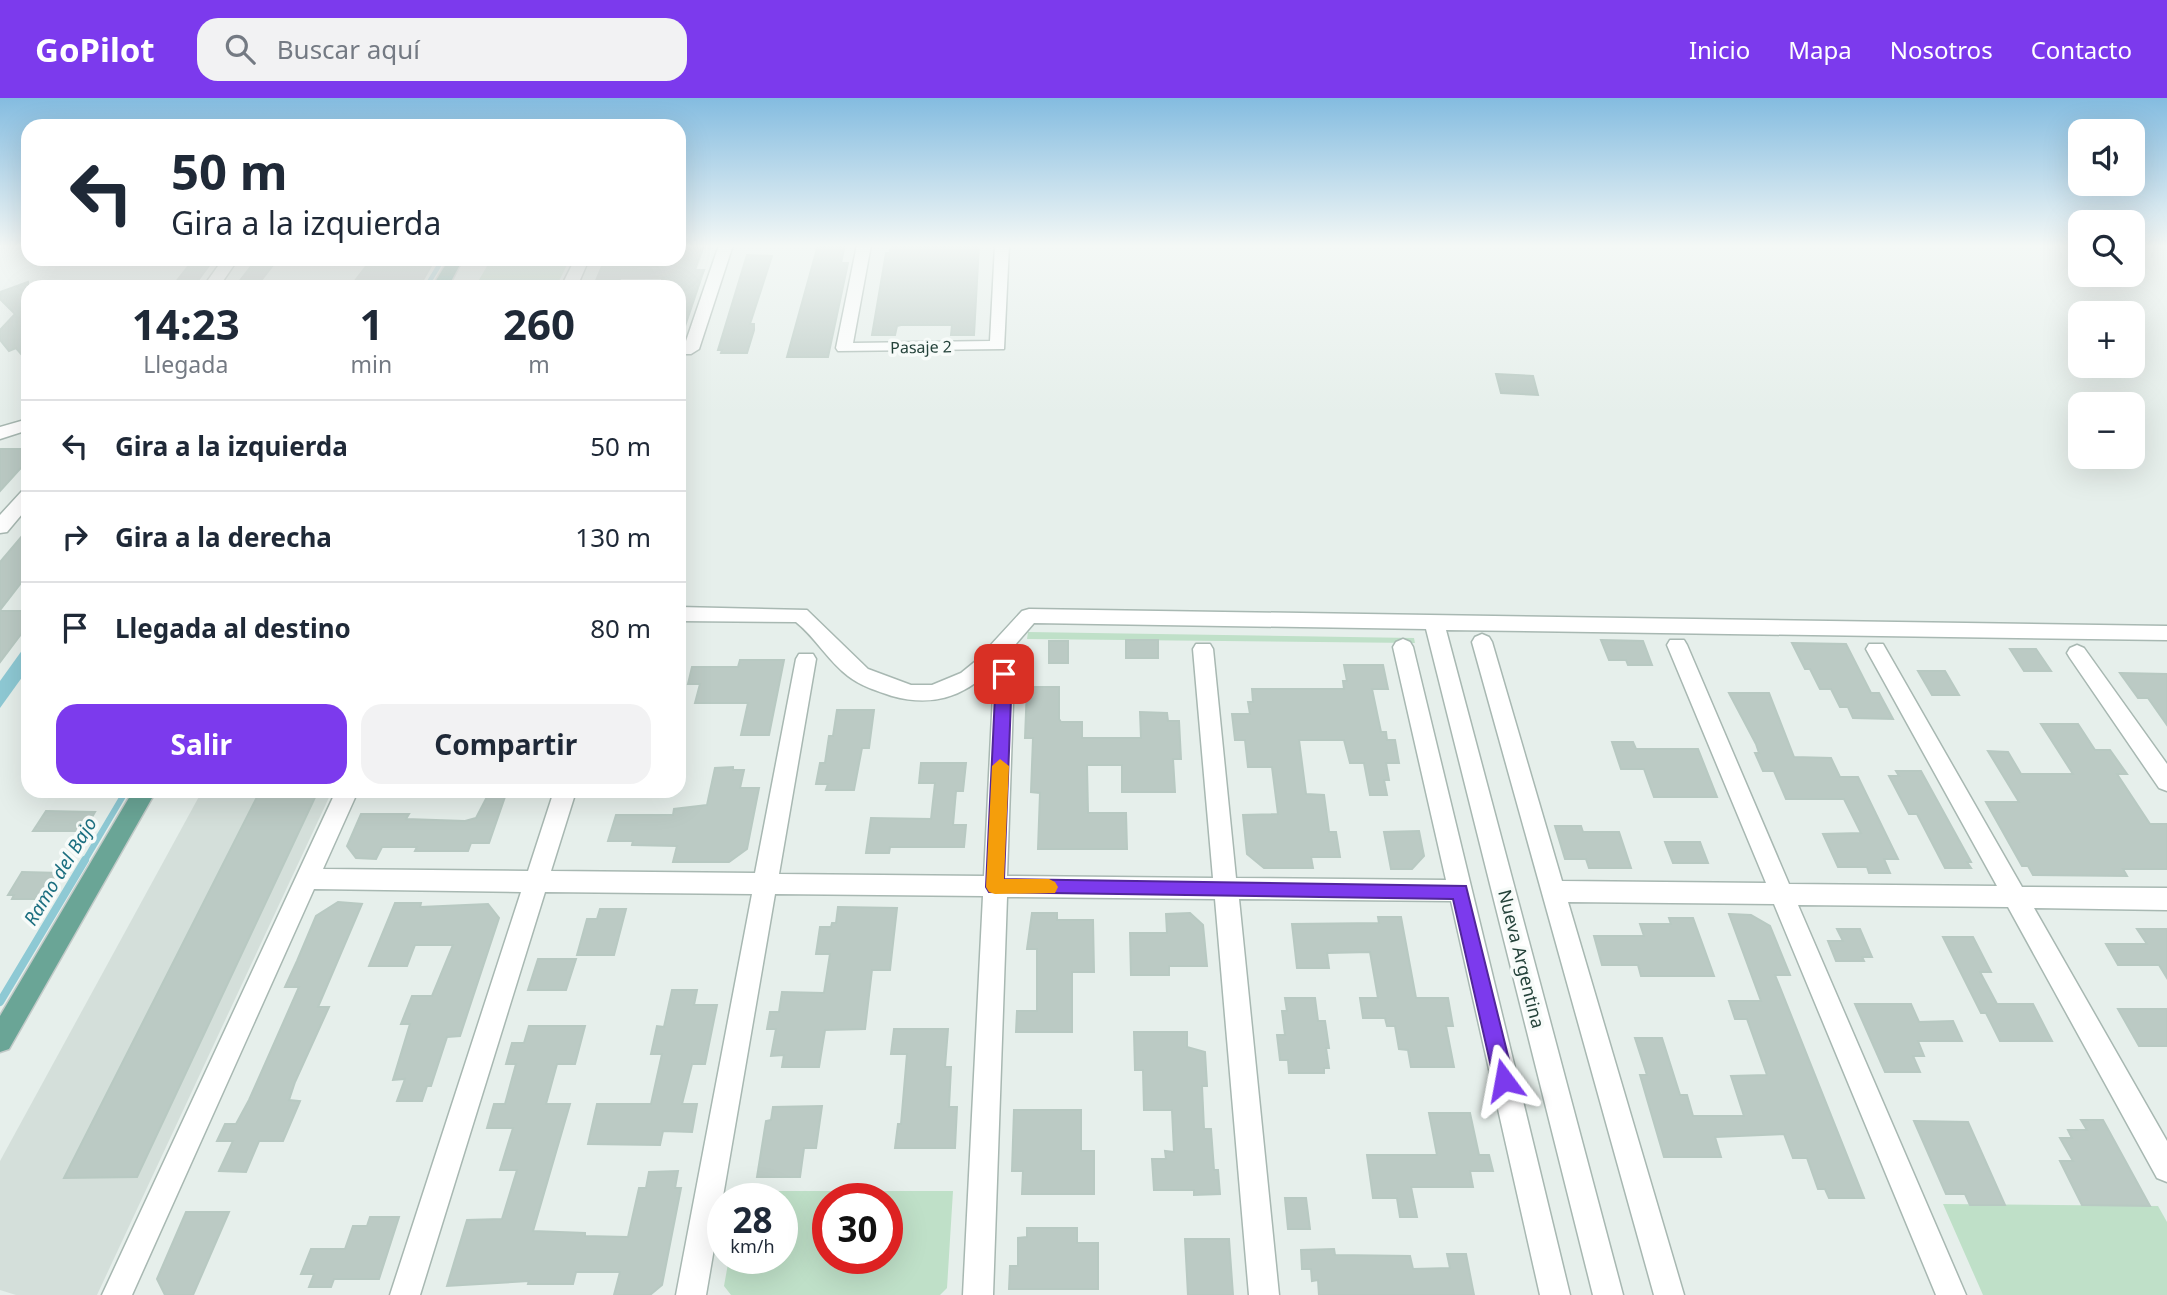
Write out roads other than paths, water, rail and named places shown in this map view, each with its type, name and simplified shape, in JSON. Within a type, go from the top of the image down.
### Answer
[{"type":"main road","points":[[0,1040],[141,798]]},
{"type":"street","points":[[686,346],[704,301]]},
{"type":"street","name":"Pasaje 2","points":[[853,301],[844,348],[998,346],[1000,301]]},
{"type":"street","points":[[0,433],[21,427]]},
{"type":"street","points":[[0,527],[21,503]]},
{"type":"street","points":[[686,614],[800,615],[853,669],[903,692],[927,694],[949,691],[972,677],[1029,616],[2167,633]]},
{"type":"street","name":"Nueva Argentina","points":[[1434,622],[1608,1295]]},
{"type":"street","points":[[1482,642],[1669,1295]]},
{"type":"street","points":[[1677,645],[1951,1295]]},
{"type":"street","points":[[1403,647],[1555,1295]]},
{"type":"street","points":[[1203,649],[1264,1295]]},
{"type":"street","points":[[1876,649],[2167,1168]]},
{"type":"street","points":[[2077,653],[2167,782]]},
{"type":"street","points":[[691,1295],[806,659]]},
{"type":"street","points":[[978,1295],[1004,674]]},
{"type":"street","points":[[117,1295],[344,798]]},
{"type":"street","points":[[405,1295],[563,798]]},
{"type":"street","points":[[307,880],[1460,891]]},
{"type":"street","points":[[1553,891],[2167,899]]},
{"type":"water","points":[[21,652],[21,679],[0,708],[0,681]]},
{"type":"waterway","name":"Ramo del Bajo","points":[[84,862],[122,798]]},
{"type":"waterway","name":"Ramo del Bajo","points":[[0,1002],[85,860]]}]
